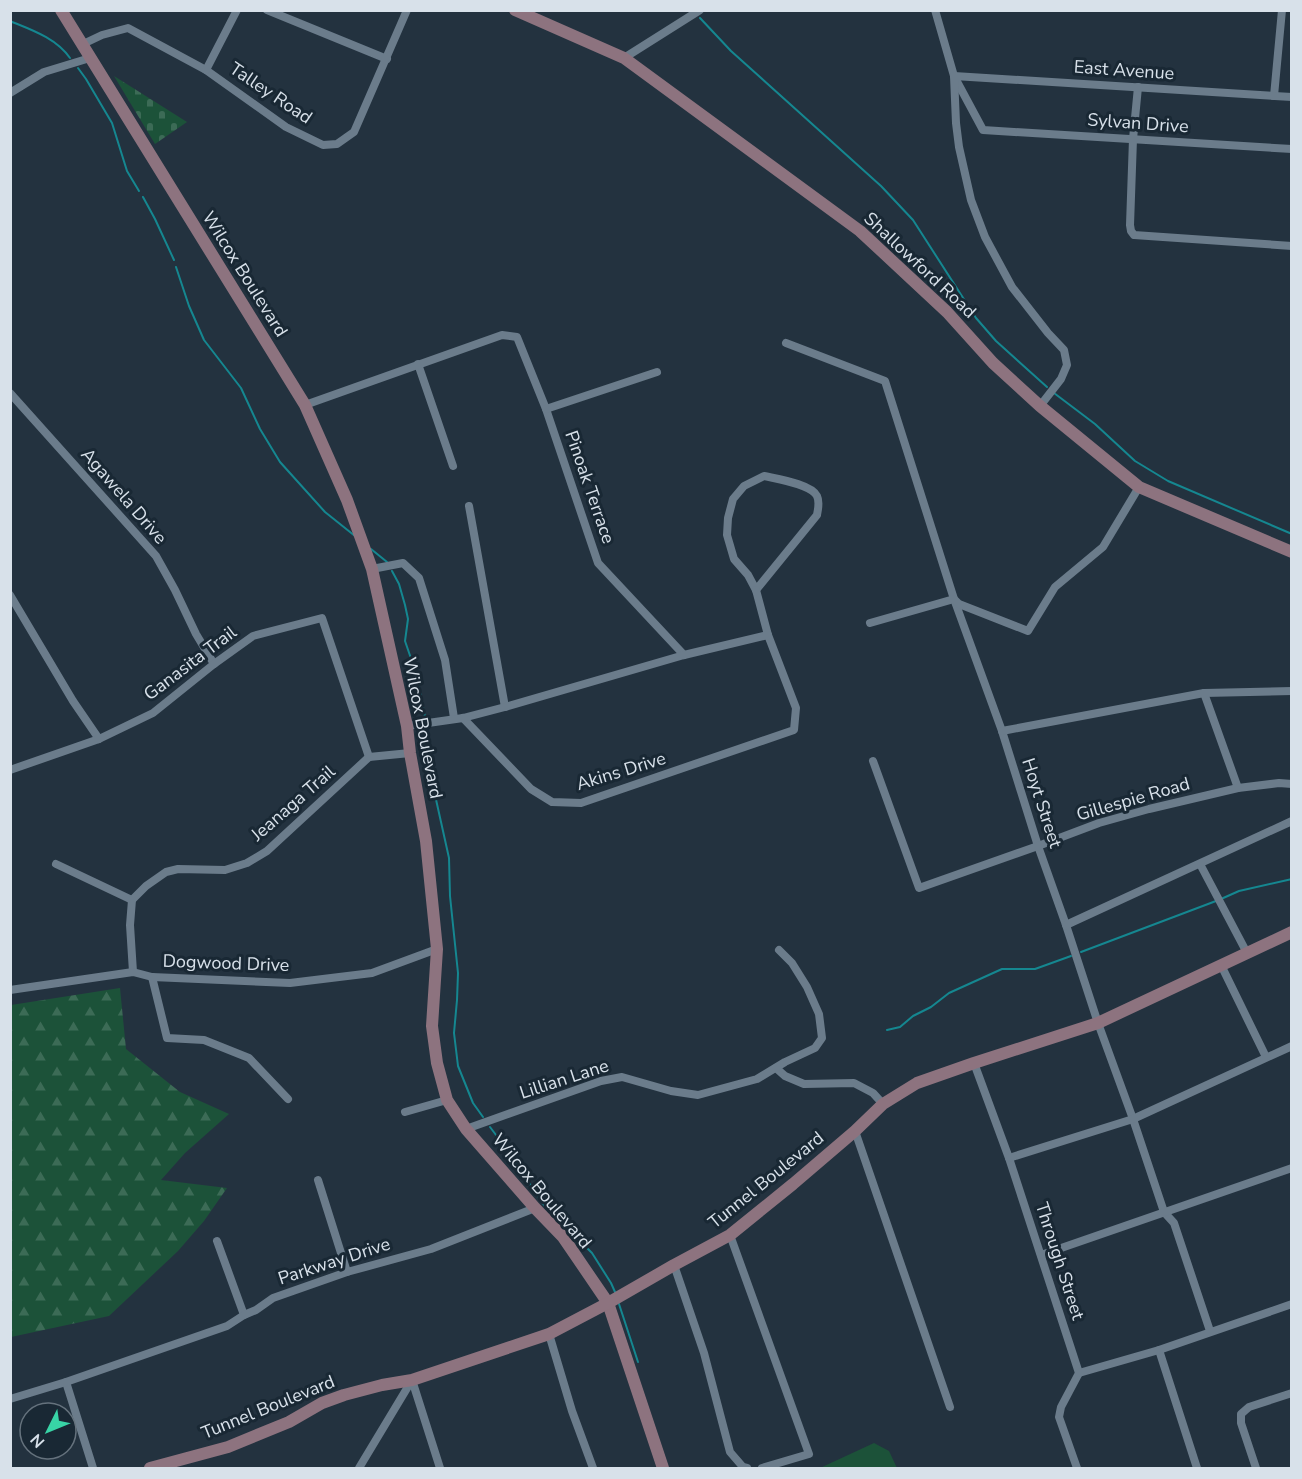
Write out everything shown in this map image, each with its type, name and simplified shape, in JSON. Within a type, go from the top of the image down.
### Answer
[{"type":"main road","name":"Wilcox Boulevard","points":[[61,10],[305,405],[347,500],[372,569],[407,726],[426,840],[437,949],[432,1026],[437,1063],[447,1100],[466,1129],[562,1237],[608,1303],[663,1468]]},
{"type":"main road","name":"Shallowford Road","points":[[515,10],[624,58],[860,231],[947,312],[993,363],[1139,487],[1292,552]]},
{"type":"main road","name":"Tunnel Boulevard","points":[[150,1468],[228,1447],[289,1422],[322,1403],[344,1395],[412,1380],[549,1334],[730,1236],[855,1131],[883,1104],[917,1083],[1098,1023],[1292,932]]},
{"type":"street","points":[[206,70],[237,10]]},
{"type":"street","points":[[267,10],[387,59]]},
{"type":"street","name":"Talley Road","points":[[83,44],[102,35],[128,28],[206,70],[286,127],[323,145],[337,144],[354,132],[408,10]]},
{"type":"street","points":[[624,58],[700,10]]},
{"type":"street","points":[[935,10],[954,76],[959,147],[971,200],[985,237],[1012,287],[1064,350],[1067,365],[1061,379],[1040,405]]},
{"type":"street","points":[[1274,96],[1282,10]]},
{"type":"street","points":[[10,93],[44,72],[90,58]]},
{"type":"street","name":"East Avenue","points":[[954,76],[1292,97]]},
{"type":"street","name":"Sylvan Drive","points":[[954,76],[983,130],[1292,149]]},
{"type":"street","points":[[1138,87],[1133,140],[1130,225],[1134,235],[1292,246]]},
{"type":"street","name":"Pinoak Terrace","points":[[418,364],[501,335],[517,337],[546,409],[598,563],[684,655]]},
{"type":"street","name":"Hoyt Street","points":[[786,343],[885,381],[954,599],[1002,731],[1098,1023],[1164,1212],[1174,1223],[1210,1331]]},
{"type":"street","points":[[305,405],[418,364],[453,466]]},
{"type":"street","points":[[546,409],[657,372]]},
{"type":"street","name":"Agawela Drive","points":[[10,393],[156,556],[214,664]]},
{"type":"street","points":[[407,726],[459,718],[505,707],[684,655],[768,635],[756,590],[748,575],[734,558],[727,535],[728,518],[733,499],[744,486],[764,476],[807,487],[818,497],[817,515],[756,590]]},
{"type":"street","points":[[870,623],[954,599],[959,604],[1028,631],[1055,586],[1103,547],[1139,487]]},
{"type":"street","points":[[469,506],[505,707]]},
{"type":"street","points":[[372,569],[403,563],[419,578],[445,660],[459,718]]},
{"type":"street","points":[[10,595],[99,740]]},
{"type":"street","name":"Ganasita Trail","points":[[10,770],[99,740],[153,713],[253,636],[322,618],[369,757]]},
{"type":"street","name":"Akins Drive","points":[[459,718],[531,789],[552,802],[581,803],[794,730],[796,708],[768,635]]},
{"type":"street","points":[[1002,731],[1204,693],[1292,691]]},
{"type":"street","points":[[1204,693],[1238,788]]},
{"type":"street","points":[[369,757],[410,753]]},
{"type":"street","name":"Jeanaga Trail","points":[[132,900],[146,886],[166,872],[178,869],[225,870],[247,863],[267,850],[369,757]]},
{"type":"street","name":"Gillespie Road","points":[[873,761],[920,888],[1099,823],[1238,788],[1279,783],[1292,784]]},
{"type":"street","points":[[1066,925],[1292,821]]},
{"type":"street","points":[[56,864],[132,900],[130,924],[133,972]]},
{"type":"street","points":[[1200,864],[1248,953]]},
{"type":"street","name":"Dogwood Drive","points":[[10,990],[133,972],[152,977],[290,983],[372,973],[437,949]]},
{"type":"street","name":"Lillian Lane","points":[[466,1129],[601,1081],[622,1077],[671,1091],[698,1095],[757,1079],[784,1062],[815,1048],[822,1038],[819,1014],[807,987],[792,963],[779,950]]},
{"type":"street","points":[[1221,965],[1266,1057]]},
{"type":"street","points":[[152,977],[167,1038],[204,1040],[249,1058],[288,1099]]},
{"type":"street","points":[[1008,1158],[1133,1119],[1292,1046]]},
{"type":"street","name":"Through Street","points":[[974,1063],[1079,1372]]},
{"type":"street","points":[[776,1068],[786,1076],[804,1084],[854,1083],[873,1093],[883,1104]]},
{"type":"street","points":[[405,1112],[447,1100]]},
{"type":"street","points":[[855,1131],[950,1407]]},
{"type":"street","points":[[1041,1256],[1292,1168]]},
{"type":"street","points":[[318,1180],[347,1272]]},
{"type":"street","name":"Parkway Drive","points":[[10,1399],[227,1326],[244,1315],[256,1311],[273,1298],[347,1272],[431,1249],[535,1208]]},
{"type":"street","points":[[730,1236],[808,1454],[762,1468]]},
{"type":"street","points":[[217,1241],[244,1315]]},
{"type":"street","points":[[674,1265],[704,1353],[730,1452],[743,1467],[747,1468]]},
{"type":"street","points":[[1077,1468],[1059,1417],[1061,1407],[1079,1372],[1159,1350],[1292,1304]]},
{"type":"street","points":[[549,1334],[572,1411],[593,1468]]},
{"type":"street","points":[[1159,1350],[1197,1468]]},
{"type":"street","points":[[359,1468],[412,1380]]},
{"type":"street","points":[[412,1380],[440,1468]]},
{"type":"street","points":[[66,1382],[93,1468]]},
{"type":"street","points":[[1256,1468],[1241,1423],[1241,1414],[1249,1407],[1292,1393]]},
{"type":"green space","points":[[114,76],[187,122],[155,144]]},
{"type":"green space","points":[[120,988],[126,1049],[180,1092],[229,1114],[185,1153],[161,1180],[227,1188],[204,1221],[178,1251],[109,1316],[11,1337],[11,1005]]},
{"type":"green space","points":[[874,1443],[889,1451],[897,1468],[820,1468]]},
{"type":"waterway","points":[[700,18],[731,51],[881,186],[913,220],[976,318],[996,341],[1047,387]]},
{"type":"waterway","points":[[10,21],[51,40],[70,58]]},
{"type":"waterway","points":[[78,68],[112,123],[127,171],[139,191]]},
{"type":"waterway","points":[[143,197],[174,260]]},
{"type":"waterway","points":[[176,267],[189,306],[204,340],[241,388],[260,429],[280,462],[325,512],[355,536]]},
{"type":"waterway","points":[[1054,393],[1095,424],[1135,461],[1168,481],[1292,534]]},
{"type":"waterway","points":[[371,549],[387,562]]},
{"type":"waterway","points":[[392,571],[399,584],[405,605],[408,619],[405,641],[416,673],[425,717]]},
{"type":"waterway","points":[[426,724],[431,777],[449,858],[450,896],[458,973],[454,1033],[458,1066],[473,1103],[483,1117]]},
{"type":"waterway","points":[[1221,899],[1239,891],[1292,879]]},
{"type":"waterway","points":[[1081,952],[1216,901]]},
{"type":"waterway","points":[[887,1030],[900,1027],[949,993],[1002,969],[1035,969],[1071,956]]},
{"type":"waterway","points":[[490,1127],[544,1205],[592,1253],[615,1292]]},
{"type":"waterway","points":[[619,1304],[638,1362]]}]
